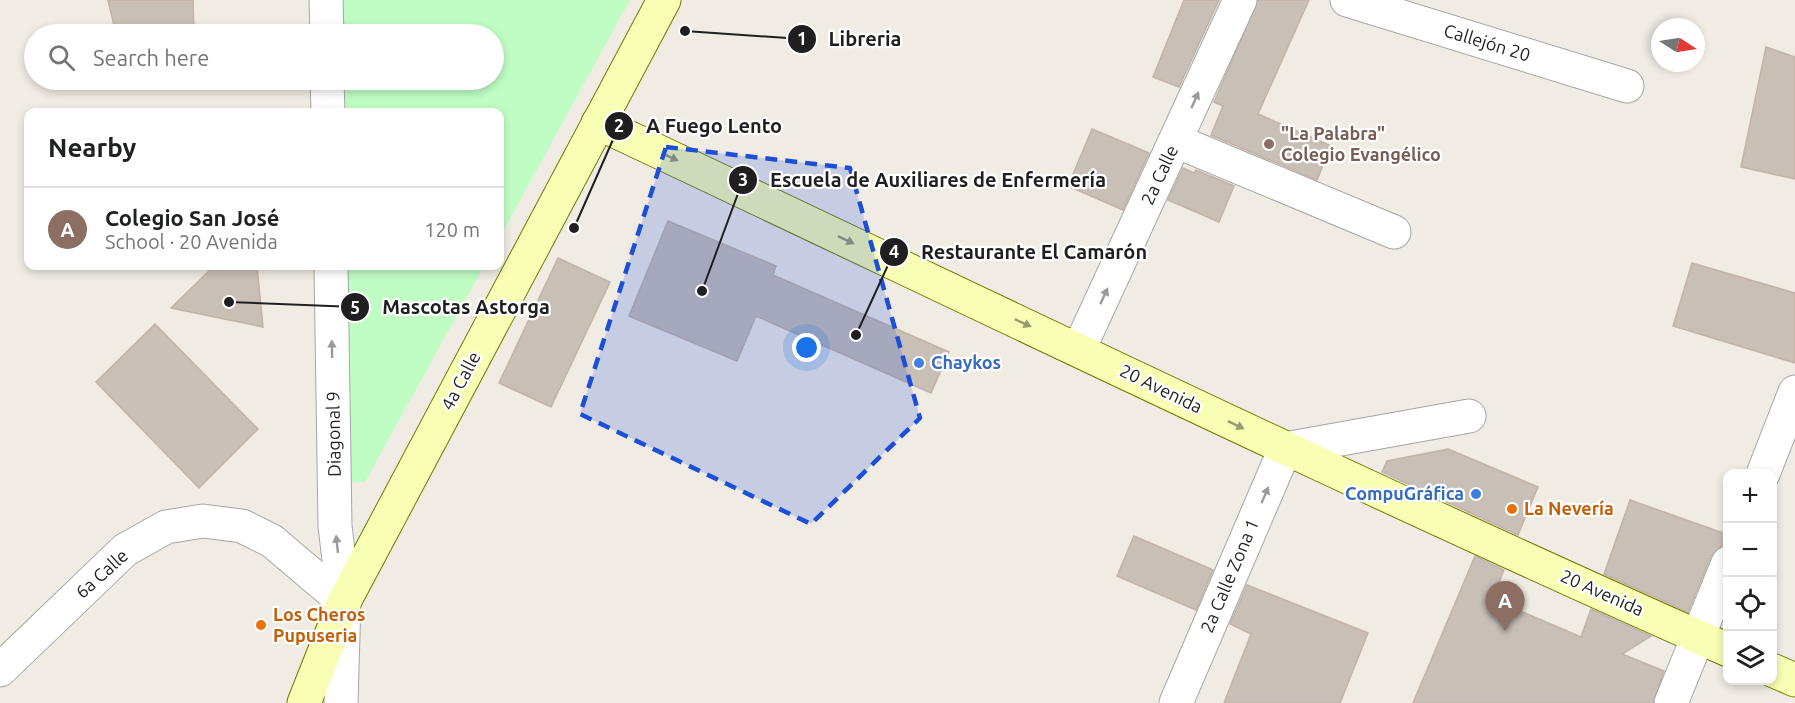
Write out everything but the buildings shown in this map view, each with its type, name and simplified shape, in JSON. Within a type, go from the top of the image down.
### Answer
[{"type":"main road","name":"4a Calle","points":[[304,703],[344,602],[664,0]]},
{"type":"main road","name":"20 Avenida","points":[[598,123],[1079,349],[1285,449],[1723,648]]},
{"type":"main road","points":[[1777,672],[1795,680]]},
{"type":"street","points":[[326,0],[327,24]]},
{"type":"street","name":"2a Calle","points":[[1079,349],[1239,0]]},
{"type":"street","name":"Callejón 20","points":[[1347,0],[1627,86]]},
{"type":"street","points":[[327,90],[328,108]]},
{"type":"street","points":[[1176,141],[1394,232]]},
{"type":"street","name":"Diagonal 9","points":[[331,270],[335,526],[344,602],[341,703]]},
{"type":"street","points":[[1765,469],[1795,392]]},
{"type":"street","points":[[1285,449],[1469,416]]},
{"type":"street","name":"2a Calle Zona 1","points":[[1176,703],[1285,449]]},
{"type":"street","name":"6a Calle","points":[[0,670],[125,550],[166,527],[203,521],[242,526],[272,541],[344,602]]},
{"type":"street","points":[[1671,703],[1723,575]]},
{"type":"highlighted area","points":[[666,147],[850,168],[920,418],[811,524],[580,414]]},
{"type":"green space","points":[[337,0],[630,0],[504,230],[504,108],[337,108],[337,90],[504,90],[504,24],[337,24]]},
{"type":"green space","points":[[337,270],[482,270],[365,482],[338,481]]},
{"type":"place","name":"Libreria","points":[[685,31]]},
{"type":"place","name":"\"La Palabra\" Colegio Evangélico","points":[[1269,144]]},
{"type":"place","name":"A Fuego Lento","points":[[574,228]]},
{"type":"place","name":"Escuela de Auxiliares de Enfermería","points":[[702,291]]},
{"type":"place","name":"Mascotas Astorga","points":[[229,302]]},
{"type":"place","name":"Restaurante El Camarón","points":[[856,335]]},
{"type":"place","name":"Chaykos","points":[[919,363]]},
{"type":"place","name":"CompuGráfica","points":[[1476,494]]},
{"type":"place","name":"La Nevería","points":[[1512,509]]},
{"type":"place","name":"Los Cheros Pupuseria","points":[[261,625]]},
{"type":"place","name":"Colegio San José","points":[[1505,631]]}]
